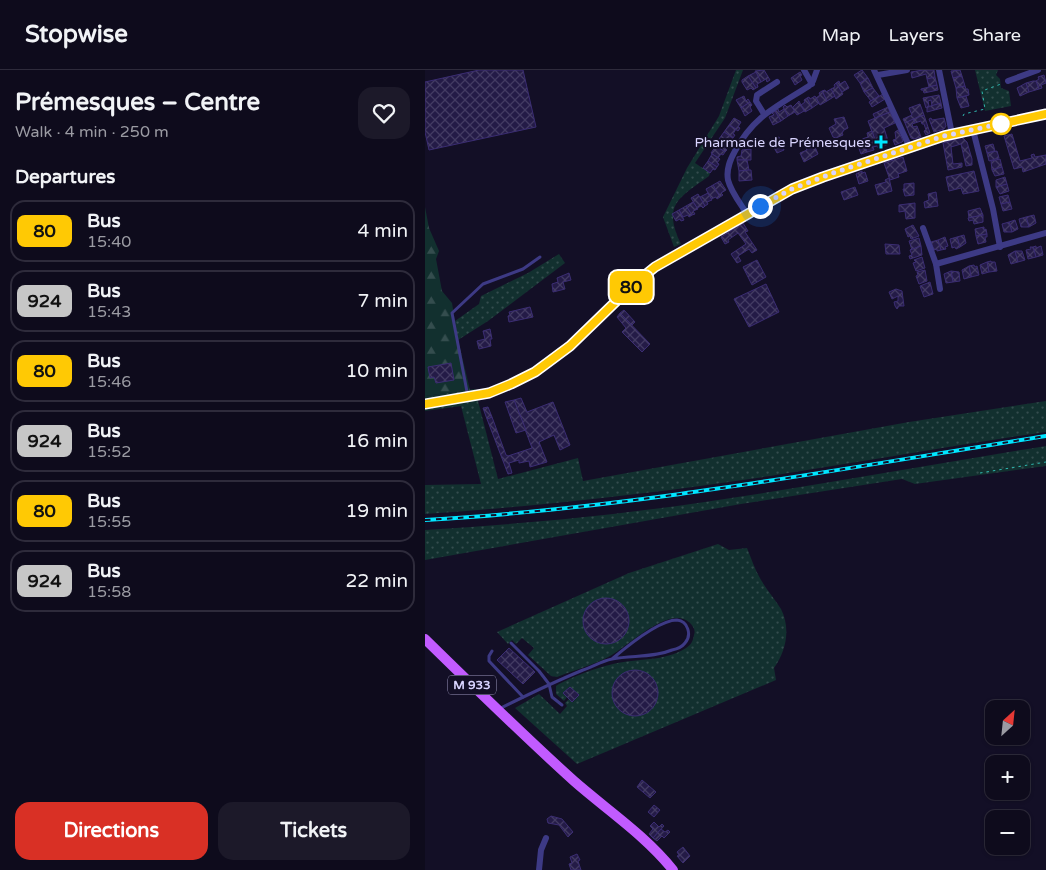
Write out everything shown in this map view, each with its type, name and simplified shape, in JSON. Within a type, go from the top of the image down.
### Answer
[{"type":"main road","name":"M 933","points":[[425,639],[540,751],[643,838],[673,870]]},
{"type":"main road","name":"M 933","points":[[586,791],[667,870]]},
{"type":"street","points":[[803,70],[812,84]]},
{"type":"street","points":[[747,214],[729,184],[728,166],[745,134],[764,114],[812,84],[817,70]]},
{"type":"street","points":[[907,70],[876,73],[910,148]]},
{"type":"street","points":[[939,70],[952,134]]},
{"type":"street","points":[[1009,81],[1038,70]]},
{"type":"street","points":[[764,114],[756,101],[757,95],[777,82]]},
{"type":"street","points":[[425,404],[489,393],[545,366],[570,346],[649,271],[778,196],[808,182],[952,134],[1046,114]]},
{"type":"street","points":[[973,130],[993,209],[1000,247]]},
{"type":"street","points":[[923,228],[935,264],[940,288]]},
{"type":"street","points":[[935,264],[1046,233]]},
{"type":"street","points":[[539,870],[541,850],[546,838]]},
{"type":"lane","points":[[468,397],[452,313],[483,284],[523,269],[540,257]]},
{"type":"lane","points":[[497,710],[549,684],[612,659],[649,631],[673,620],[681,621],[689,630],[688,639],[685,644],[665,654],[612,659]]},
{"type":"lane","points":[[511,643],[539,671],[549,684],[552,697],[562,705]]},
{"type":"lane","points":[[492,651],[489,661],[523,697]]},
{"type":"path","points":[[963,116],[964,114],[985,109],[981,91],[1009,81]]},
{"type":"path","points":[[980,473],[1046,462]]},
{"type":"green space","points":[[736,70],[743,70],[725,118],[695,163],[710,173],[709,176],[682,197],[674,211],[673,220],[681,244],[674,247],[663,217],[687,168],[719,116]]},
{"type":"green space","points":[[975,70],[998,70],[996,75],[1000,79],[1001,88],[1009,91],[1011,106],[985,111]]},
{"type":"green space","points":[[425,207],[429,228],[439,251],[436,259],[442,291],[452,303],[458,340],[470,390],[425,396]]},
{"type":"green space","points":[[559,254],[565,263],[488,321],[458,340],[455,321],[479,304],[481,296],[528,273]]},
{"type":"green space","points":[[475,389],[498,479],[578,458],[583,481],[909,422],[1046,401],[1046,432],[684,488],[555,503],[425,514],[425,485],[481,484],[461,406],[425,411],[425,396]]},
{"type":"green space","points":[[1046,446],[1046,466],[915,484],[902,479],[741,504],[425,560],[425,530],[566,519],[667,507],[776,491]]},
{"type":"green space","points":[[718,544],[729,550],[747,548],[763,584],[781,609],[786,624],[786,640],[782,654],[774,668],[776,680],[577,764],[515,708],[539,694],[560,714],[567,706],[565,703],[569,699],[573,702],[579,695],[569,687],[564,693],[567,697],[564,701],[556,694],[556,686],[559,684],[585,672],[606,666],[669,656],[688,647],[695,633],[693,627],[689,622],[681,618],[660,623],[610,656],[557,677],[551,676],[528,655],[534,648],[522,638],[516,644],[512,640],[508,644],[497,632],[629,573]]},
{"type":"building","points":[[479,70],[523,70],[536,127],[429,150],[425,132],[425,82]]},
{"type":"building","points":[[764,70],[770,80],[767,82],[766,79],[761,82],[755,71]]},
{"type":"building","points":[[862,70],[868,78],[860,83],[854,75]]},
{"type":"building","points":[[934,70],[935,77],[927,79],[926,74],[912,78],[911,72]]},
{"type":"building","points":[[960,70],[962,76],[953,78],[951,71]]},
{"type":"building","points":[[756,72],[761,82],[757,84],[758,87],[756,88],[748,76]]},
{"type":"building","points":[[800,72],[802,80],[795,85],[791,78]]},
{"type":"building","points":[[1044,75],[1046,83],[1041,85],[1042,88],[1039,89],[1036,81],[1039,79],[1038,77]]},
{"type":"building","points":[[748,76],[756,88],[753,90],[751,88],[747,90],[742,82]]},
{"type":"building","points":[[962,76],[965,86],[956,88],[953,78]]},
{"type":"building","points":[[935,77],[937,85],[929,87],[927,79]]},
{"type":"building","points":[[868,78],[873,88],[864,92],[860,83]]},
{"type":"building","points":[[839,81],[840,84],[845,81],[849,88],[842,92],[836,83]]},
{"type":"building","points":[[1036,81],[1039,89],[1029,92],[1026,83]]},
{"type":"building","points":[[836,83],[843,94],[836,99],[831,89],[835,87]]},
{"type":"building","points":[[1026,83],[1029,92],[1020,96],[1017,88]]},
{"type":"building","points":[[937,85],[938,90],[924,93],[921,90],[921,89]]},
{"type":"building","points":[[965,86],[968,89],[969,95],[957,98],[956,88]]},
{"type":"building","points":[[873,88],[879,96],[871,101],[864,92]]},
{"type":"building","points":[[831,89],[835,96],[827,101],[822,91],[825,90],[826,92]]},
{"type":"building","points":[[822,91],[827,101],[820,105],[816,98]]},
{"type":"building","points":[[883,94],[885,99],[872,107],[869,102]]},
{"type":"building","points":[[939,95],[941,103],[932,106],[931,100],[928,101],[929,106],[926,108],[923,98]]},
{"type":"building","points":[[744,96],[746,101],[748,99],[750,102],[741,108],[736,100]]},
{"type":"building","points":[[815,96],[819,103],[812,108],[807,98],[809,97],[810,99]]},
{"type":"building","points":[[966,96],[969,106],[961,108],[957,98]]},
{"type":"building","points":[[807,98],[812,108],[805,112],[801,105]]},
{"type":"building","points":[[799,101],[804,111],[797,115],[792,108]]},
{"type":"building","points":[[750,102],[752,111],[745,116],[741,108]]},
{"type":"building","points":[[941,103],[942,108],[927,112],[927,107]]},
{"type":"building","points":[[920,104],[924,115],[905,123],[903,119],[912,115],[909,108]]},
{"type":"building","points":[[785,105],[787,107],[791,105],[795,112],[788,116],[783,107]]},
{"type":"building","points":[[888,107],[890,112],[875,118],[873,114]]},
{"type":"building","points":[[778,109],[779,112],[784,109],[788,116],[781,121],[775,111]]},
{"type":"building","points":[[775,111],[781,121],[773,125],[769,117],[774,115],[772,113]]},
{"type":"building","points":[[890,112],[895,123],[884,128],[889,144],[878,148],[868,121]]},
{"type":"building","points":[[924,115],[930,133],[926,135],[924,124],[921,121],[915,123],[913,119]]},
{"type":"building","points":[[844,117],[848,128],[844,130],[843,135],[836,138],[833,137],[829,128],[836,124],[834,119]]},
{"type":"building","points":[[734,118],[741,122],[738,131],[729,125]]},
{"type":"building","points":[[931,118],[932,120],[944,118],[946,126],[944,129],[934,132],[929,119]]},
{"type":"building","points":[[913,119],[915,123],[912,124],[913,127],[917,126],[921,137],[914,139],[911,138],[905,123]]},
{"type":"building","points":[[729,125],[736,129],[733,138],[724,132]]},
{"type":"building","points":[[898,130],[903,141],[895,145],[893,140],[896,139],[895,132]]},
{"type":"building","points":[[872,131],[877,146],[873,147],[874,150],[867,152],[862,139],[868,137],[867,133]]},
{"type":"building","points":[[724,132],[733,138],[731,141],[729,139],[726,143],[719,139]]},
{"type":"building","points":[[1012,134],[1020,161],[1032,158],[1031,155],[1034,154],[1035,157],[1046,155],[1046,164],[1023,172],[1022,167],[1014,169],[1004,136]]},
{"type":"building","points":[[779,137],[784,150],[777,153],[770,140]]},
{"type":"building","points":[[962,137],[967,142],[972,165],[966,166],[961,144],[951,147],[953,164],[962,163],[962,167],[948,170],[943,143]]},
{"type":"building","points":[[721,140],[728,144],[725,152],[716,146]]},
{"type":"building","points":[[863,141],[867,152],[861,154],[857,143]]},
{"type":"building","points":[[813,142],[818,154],[804,162],[800,153],[807,150],[805,146]]},
{"type":"building","points":[[993,144],[995,151],[987,153],[985,146]]},
{"type":"building","points":[[716,146],[725,152],[718,158],[711,153]]},
{"type":"building","points":[[751,149],[751,160],[737,160],[737,157],[741,156],[742,150]]},
{"type":"building","points":[[997,151],[999,158],[989,161],[987,153]]},
{"type":"building","points":[[712,154],[720,159],[717,167],[708,161]]},
{"type":"building","points":[[903,157],[907,171],[898,174],[899,177],[890,180],[884,163]]},
{"type":"building","points":[[1000,159],[1002,167],[992,170],[991,161]]},
{"type":"building","points":[[737,160],[747,160],[749,170],[739,171]]},
{"type":"building","points":[[708,161],[717,167],[710,173],[703,168]]},
{"type":"building","points":[[1002,167],[1004,174],[995,176],[992,170]]},
{"type":"building","points":[[751,170],[752,180],[739,181],[739,171]]},
{"type":"building","points":[[862,171],[862,173],[865,172],[868,181],[859,184],[856,174]]},
{"type":"building","points":[[974,171],[979,191],[963,194],[961,188],[949,191],[946,177]]},
{"type":"building","points":[[1005,177],[1007,184],[996,187],[996,180]]},
{"type":"building","points":[[889,178],[892,191],[878,195],[875,185],[886,182],[885,180]]},
{"type":"building","points":[[720,181],[726,190],[721,193],[723,195],[720,197],[713,185]]},
{"type":"building","points":[[914,183],[914,195],[905,196],[904,184]]},
{"type":"building","points":[[1007,184],[1009,191],[1000,194],[996,187]]},
{"type":"building","points":[[713,185],[720,197],[717,199],[716,197],[711,199],[706,189]]},
{"type":"building","points":[[855,187],[858,195],[844,200],[841,192]]},
{"type":"building","points":[[936,192],[938,206],[925,208],[924,202],[929,200],[928,194]]},
{"type":"building","points":[[708,193],[712,200],[707,202],[708,204],[705,206],[700,197]]},
{"type":"building","points":[[698,194],[705,206],[703,208],[701,206],[697,208],[691,198]]},
{"type":"building","points":[[1008,195],[1010,202],[1001,204],[999,197]]},
{"type":"building","points":[[693,202],[698,209],[693,211],[695,214],[692,215],[686,206]]},
{"type":"building","points":[[1010,202],[1012,209],[1003,211],[1001,204]]},
{"type":"building","points":[[915,203],[915,218],[906,219],[905,211],[899,212],[899,205]]},
{"type":"building","points":[[686,206],[692,215],[683,217],[679,210]]},
{"type":"building","points":[[980,208],[983,215],[969,218],[968,211]]},
{"type":"building","points":[[679,210],[684,220],[676,221],[672,214]]},
{"type":"building","points":[[983,215],[983,222],[974,224],[973,220],[969,221],[968,218]]},
{"type":"building","points":[[1034,215],[1036,223],[1029,227],[1026,217]]},
{"type":"building","points":[[1026,217],[1029,227],[1021,227],[1019,219]]},
{"type":"building","points":[[1015,220],[1018,229],[1012,232],[1009,222]]},
{"type":"building","points":[[1009,222],[1012,232],[1004,232],[1002,224]]},
{"type":"building","points":[[743,223],[748,231],[745,232],[757,250],[752,253],[749,249],[738,256],[741,261],[737,263],[731,254],[746,244],[738,233],[725,244],[721,237]]},
{"type":"building","points":[[913,225],[919,236],[911,239],[910,236],[908,237],[905,229]]},
{"type":"building","points":[[984,227],[987,234],[976,236],[975,229]]},
{"type":"building","points":[[987,234],[987,237],[985,237],[986,242],[978,244],[976,236]]},
{"type":"building","points":[[964,235],[966,243],[960,247],[957,237]]},
{"type":"building","points":[[945,237],[948,246],[945,247],[946,249],[941,250],[938,240]]},
{"type":"building","points":[[957,237],[960,247],[952,248],[950,239]]},
{"type":"building","points":[[919,238],[921,246],[912,249],[909,241]]},
{"type":"building","points":[[938,240],[941,250],[937,251],[937,249],[934,250],[931,242]]},
{"type":"building","points":[[885,244],[899,245],[900,254],[886,254]]},
{"type":"building","points":[[921,246],[922,255],[910,259],[909,256],[912,255],[910,250]]},
{"type":"building","points":[[1036,246],[1036,248],[1041,246],[1043,255],[1036,257],[1033,247]]},
{"type":"building","points":[[1030,247],[1033,247],[1036,257],[1028,259],[1026,250],[1031,249]]},
{"type":"building","points":[[1015,251],[1018,262],[1011,264],[1008,255]]},
{"type":"building","points":[[1015,251],[1022,251],[1025,260],[1018,262]]},
{"type":"building","points":[[922,257],[925,268],[916,271],[913,263],[916,262],[914,260]]},
{"type":"building","points":[[757,260],[766,277],[752,285],[743,267]]},
{"type":"building","points":[[987,262],[995,262],[997,271],[989,272]]},
{"type":"building","points":[[987,262],[989,272],[982,274],[980,265]]},
{"type":"building","points":[[974,265],[975,267],[977,266],[979,275],[971,277],[969,266]]},
{"type":"building","points":[[969,266],[971,277],[964,279],[962,270]]},
{"type":"building","points":[[925,270],[927,281],[919,284],[916,276],[918,275],[917,272]]},
{"type":"building","points":[[951,271],[959,272],[960,281],[953,282]]},
{"type":"building","points":[[951,271],[953,282],[946,283],[944,274]]},
{"type":"building","points":[[569,273],[571,280],[563,282],[565,289],[553,292],[552,284],[558,282],[557,278]]},
{"type":"building","points":[[930,282],[933,294],[924,297],[920,286]]},
{"type":"building","points":[[766,284],[779,312],[749,327],[734,299]]},
{"type":"building","points":[[896,289],[902,291],[904,306],[899,306],[897,309],[894,302],[898,301],[898,296],[892,299],[889,292]]},
{"type":"building","points":[[530,307],[533,317],[509,322],[509,312]]},
{"type":"building","points":[[624,310],[635,322],[632,325],[620,313]]},
{"type":"building","points":[[620,313],[650,344],[642,352],[622,332],[626,328],[617,317]]},
{"type":"building","points":[[490,329],[491,346],[479,349],[477,341],[485,339],[483,331]]},
{"type":"building","points":[[451,363],[454,380],[436,383],[434,377],[430,378],[428,367]]},
{"type":"building","points":[[521,398],[527,412],[553,402],[570,445],[560,450],[554,435],[539,442],[547,462],[530,467],[529,461],[519,463],[519,460],[509,463],[512,473],[508,474],[487,419],[492,417],[506,455],[532,448],[514,400]]},
{"type":"building","points":[[514,400],[526,430],[516,433],[505,402]]},
{"type":"building","points":[[488,407],[492,417],[487,419],[483,408]]},
{"type":"building","points":[[606,598],[619,602],[625,608],[629,621],[625,634],[619,640],[606,644],[593,640],[587,634],[583,621],[587,608],[593,602]]},
{"type":"building","points":[[509,648],[535,672],[523,684],[497,660]]},
{"type":"building","points":[[635,670],[648,674],[654,680],[658,693],[654,706],[648,712],[635,716],[622,712],[616,706],[612,693],[616,680],[622,674]]},
{"type":"building","points":[[570,687],[579,695],[572,702],[563,693]]},
{"type":"building","points":[[642,780],[656,792],[650,798],[637,787]]},
{"type":"building","points":[[654,805],[660,810],[654,817],[648,812]]},
{"type":"building","points":[[551,816],[562,819],[573,832],[568,837],[559,825],[548,823],[547,819]]},
{"type":"building","points":[[654,822],[659,827],[662,824],[664,826],[653,838],[649,834],[653,829],[650,826]]},
{"type":"building","points":[[661,829],[665,832],[668,830],[670,832],[664,838],[662,836],[657,841],[653,838]]},
{"type":"building","points":[[683,847],[690,856],[683,863],[677,856],[679,855],[677,852]]},
{"type":"building","points":[[577,854],[581,870],[571,870],[569,864],[572,863],[570,857]]},
{"type":"railway","points":[[425,520],[503,514],[659,497],[1046,436]]},
{"type":"bus line","name":"80","points":[[425,404],[489,393],[535,372],[570,346],[634,284],[655,267],[792,189],[944,136],[1046,114]]},
{"type":"place","name":"Pharmacie de Prémesques","points":[[881,142]]},
{"type":"route","points":[[760,206],[792,189],[833,173],[944,136],[1004,123],[1001,124]]}]
